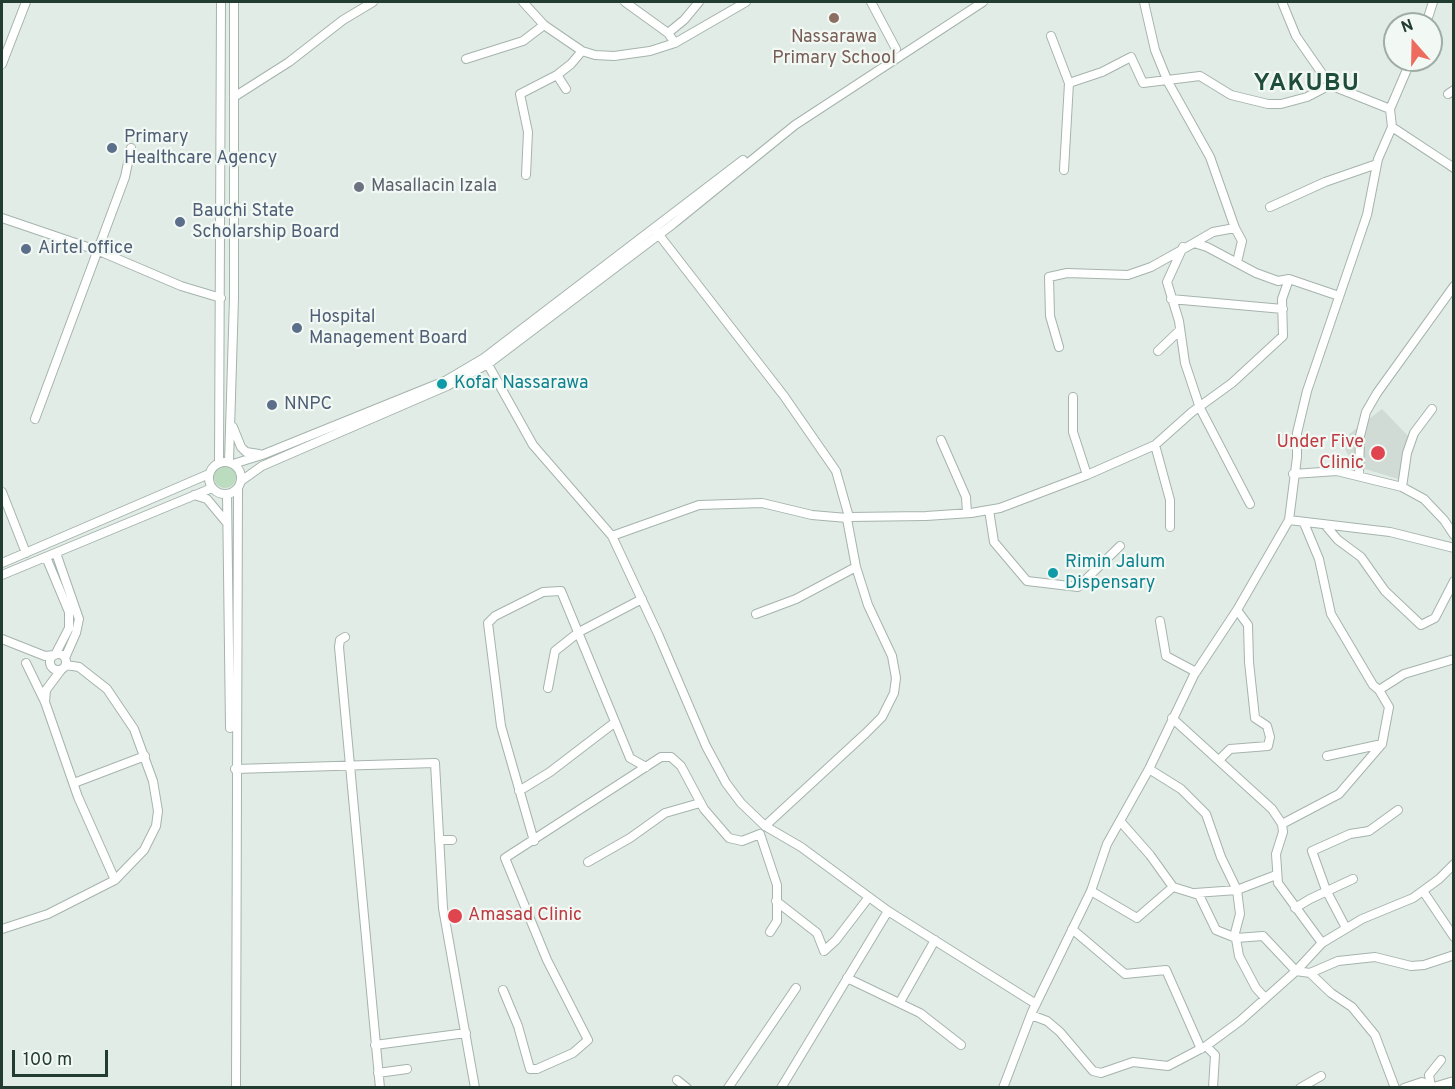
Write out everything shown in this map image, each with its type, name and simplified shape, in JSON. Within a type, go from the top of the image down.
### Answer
[{"type":"street","points":[[2,64],[26,2]]},
{"type":"street","points":[[2,563],[209,474],[219,463],[221,2]]},
{"type":"street","points":[[234,2],[231,463],[240,471],[235,769],[236,1088]]},
{"type":"street","points":[[234,97],[289,62],[342,20],[373,2]]},
{"type":"street","points":[[523,2],[544,25],[582,51],[595,55],[624,56],[675,44],[746,2]]},
{"type":"street","points":[[625,2],[668,33],[675,44]]},
{"type":"street","points":[[668,33],[684,20],[699,2]]},
{"type":"street","points":[[871,2],[896,50]]},
{"type":"street","points":[[656,232],[792,121],[896,50],[976,2]]},
{"type":"street","points":[[227,494],[262,466],[447,386],[486,361],[795,125],[983,2]]},
{"type":"street","points":[[1144,2],[1155,50],[1168,82],[1201,138],[1242,241],[1237,262]]},
{"type":"street","points":[[1282,2],[1296,36],[1330,85],[1390,109]]},
{"type":"street","points":[[466,59],[523,41],[544,25]]},
{"type":"street","points":[[1051,36],[1069,83],[1064,170]]},
{"type":"street","points":[[525,175],[528,132],[520,94],[557,75],[572,64],[582,51]]},
{"type":"street","points":[[1069,83],[1101,72],[1131,57],[1143,83],[1168,82],[1191,75],[1200,76],[1231,94],[1268,104],[1307,97],[1330,85]]},
{"type":"street","points":[[1003,1088],[1031,1015],[1091,891],[1107,844],[1149,769],[1196,672],[1237,610],[1288,520],[1297,457],[1296,433],[1307,391],[1367,215],[1377,164],[1392,127],[1390,109],[1406,72]]},
{"type":"street","points":[[557,75],[567,89]]},
{"type":"street","points":[[1392,127],[1454,168]]},
{"type":"street","points":[[35,419],[99,251],[125,177],[131,148]]},
{"type":"street","points":[[1270,207],[1325,182],[1377,164]]},
{"type":"street","points":[[2,218],[99,251],[181,286],[221,298]]},
{"type":"street","points":[[1059,346],[1050,316],[1049,277],[1067,273],[1128,275],[1151,267],[1213,232],[1235,228]]},
{"type":"street","points":[[656,232],[784,396],[836,471],[848,517],[856,567],[868,605],[892,656],[896,678],[894,693],[882,717],[765,826]]},
{"type":"street","points":[[1194,243],[1278,281],[1288,279],[1339,296]]},
{"type":"street","points":[[1183,248],[1167,282],[1180,330],[1185,363],[1200,408],[1250,504]]},
{"type":"street","points":[[612,536],[699,505],[762,502],[812,515],[848,517],[968,513],[989,510],[1087,475],[1155,445],[1250,368],[1283,336],[1282,299],[1288,279]]},
{"type":"street","points":[[1359,476],[1360,436],[1366,412],[1377,393],[1450,297],[1454,286]]},
{"type":"street","points":[[1171,299],[1283,309]]},
{"type":"street","points":[[1158,351],[1180,330]]},
{"type":"street","points":[[219,463],[231,463],[262,455],[445,381],[486,361]]},
{"type":"street","points":[[486,361],[533,445],[612,536],[717,768],[741,803],[765,826],[801,847],[888,910],[1036,1004]]},
{"type":"street","points":[[1073,397],[1073,432],[1087,475]]},
{"type":"street","points":[[1402,487],[1407,453],[1414,433],[1432,410]]},
{"type":"street","points":[[231,423],[241,447],[246,452],[262,455]]},
{"type":"street","points":[[941,440],[966,497],[968,513]]},
{"type":"street","points":[[1155,445],[1170,500],[1170,527]]},
{"type":"street","points":[[1293,474],[1337,471],[1402,487],[1424,499],[1444,520],[1454,535]]},
{"type":"street","points":[[209,474],[212,488]]},
{"type":"street","points":[[2,575],[212,488],[227,494]]},
{"type":"street","points":[[2,492],[26,553]]},
{"type":"street","points":[[227,494],[231,816],[231,1088]]},
{"type":"street","points":[[193,495],[207,499],[227,523]]},
{"type":"street","points":[[989,510],[994,542],[1027,581],[1077,587],[1120,546]]},
{"type":"street","points":[[1288,520],[1390,532],[1454,548]]},
{"type":"street","points":[[1282,824],[1338,794],[1382,744],[1389,707],[1380,690],[1372,685],[1331,614],[1319,560],[1304,523]]},
{"type":"street","points":[[1326,526],[1338,540],[1361,557],[1385,591],[1421,625],[1435,618],[1454,581]]},
{"type":"street","points":[[45,702],[46,690],[64,664],[79,618],[56,552]]},
{"type":"street","points":[[46,557],[69,612],[69,628],[51,659],[51,680]]},
{"type":"street","points":[[756,614],[796,599],[856,567]]},
{"type":"street","points":[[534,841],[501,726],[488,623],[495,616],[543,592],[561,591],[630,758],[646,767]]},
{"type":"street","points":[[548,688],[555,651],[579,632],[642,599]]},
{"type":"street","points":[[1219,760],[1230,749],[1268,746],[1270,737],[1267,726],[1255,718],[1248,625],[1237,610]]},
{"type":"street","points":[[1160,621],[1166,656],[1196,672]]},
{"type":"street","points":[[345,637],[340,640],[339,647],[380,1088]]},
{"type":"street","points":[[2,639],[79,668],[107,689],[134,729],[145,756],[156,798],[156,826],[144,850],[115,880],[48,914],[2,929]]},
{"type":"street","points":[[51,659],[64,664]]},
{"type":"street","points":[[1380,690],[1404,674],[1451,661]]},
{"type":"street","points":[[26,663],[45,702],[74,783],[115,880]]},
{"type":"street","points":[[1172,718],[1272,808],[1282,824],[1276,854],[1278,883],[1322,943]]},
{"type":"street","points":[[519,791],[550,772],[614,723]]},
{"type":"street","points":[[1327,756],[1382,744]]},
{"type":"street","points":[[74,783],[145,756]]},
{"type":"street","points":[[503,990],[518,1026],[530,1069],[537,1069],[573,1053],[588,1040],[547,960],[505,858],[661,757],[671,757],[681,766],[700,803],[729,838],[742,841],[760,834],[777,885],[777,921],[770,932]]},
{"type":"street","points":[[235,769],[435,763],[443,908],[475,1088]]},
{"type":"street","points":[[1149,769],[1181,789],[1206,814],[1221,857],[1237,890],[1240,914],[1236,938],[1245,970],[1265,998]]},
{"type":"street","points":[[588,862],[630,838],[665,813],[700,803]]},
{"type":"street","points":[[1346,928],[1326,890],[1312,851],[1348,834],[1369,831],[1398,810]]},
{"type":"street","points":[[1120,821],[1150,855],[1173,887],[1189,894],[1199,895],[1216,930],[1236,938],[1263,936],[1296,971],[1310,973],[1331,993],[1352,1008],[1375,1035],[1395,1088]]},
{"type":"street","points":[[440,840],[452,840]]},
{"type":"street","points":[[1031,1015],[1047,1021],[1060,1032],[1093,1071],[1101,1073],[1133,1062],[1168,1065],[1203,1048],[1240,1022],[1296,971],[1322,943],[1346,928],[1423,891],[1454,864]]},
{"type":"street","points":[[1189,894],[1237,890],[1276,875]]},
{"type":"street","points":[[1295,908],[1326,890],[1353,879]]},
{"type":"street","points":[[1091,891],[1137,918],[1173,887]]},
{"type":"street","points":[[1423,891],[1454,937]]},
{"type":"street","points":[[776,901],[817,933],[824,951],[836,940],[869,897]]},
{"type":"street","points":[[781,1088],[888,910]]},
{"type":"street","points":[[1072,929],[1125,974],[1166,970],[1203,1048],[1215,1055],[1213,1088]]},
{"type":"street","points":[[900,1002],[935,940]]},
{"type":"street","points":[[1310,973],[1325,965],[1357,958],[1375,957],[1411,966],[1424,965],[1454,955]]},
{"type":"street","points":[[847,978],[920,1013],[961,1045]]},
{"type":"street","points":[[728,1088],[796,988]]},
{"type":"street","points":[[375,1045],[466,1033]]},
{"type":"street","points":[[1430,1087],[1429,1075],[1441,1060]]},
{"type":"street","points":[[378,1073],[407,1069]]},
{"type":"street","points":[[1300,1088],[1321,1076]]},
{"type":"street","points":[[677,1080],[687,1088]]},
{"type":"street","points":[[1404,1088],[1422,1082],[1430,1087],[1454,1081]]},
{"type":"shaded area","name":"Under Five Clinic","points":[[1382,409],[1411,439],[1405,481],[1355,466],[1340,441]]},
{"type":"green space","points":[[225,466],[233,469],[236,477],[233,485],[225,488],[217,485],[214,477],[217,469]]},
{"type":"place","name":"Nassarawa Primary School","points":[[834,18]]},
{"type":"place","name":"Primary Healthcare Agency","points":[[112,148]]},
{"type":"place","name":"Masallacin Izala","points":[[359,187]]},
{"type":"place","name":"Bauchi State Scholarship Board","points":[[180,222]]},
{"type":"place","name":"Airtel office","points":[[26,249]]},
{"type":"place","name":"Hospital Management Board","points":[[297,328]]},
{"type":"place","name":"Kofar Nassarawa","points":[[442,384]]},
{"type":"place","name":"NNPC","points":[[272,405]]},
{"type":"place","name":"Under Five Clinic","points":[[1378,453]]},
{"type":"place","name":"Rimin Jalum Dispensary","points":[[1053,573]]},
{"type":"place","name":"Amasad Clinic","points":[[455,916]]},
{"type":"district","name":"YAKUBU","points":[[1307,85]]}]
